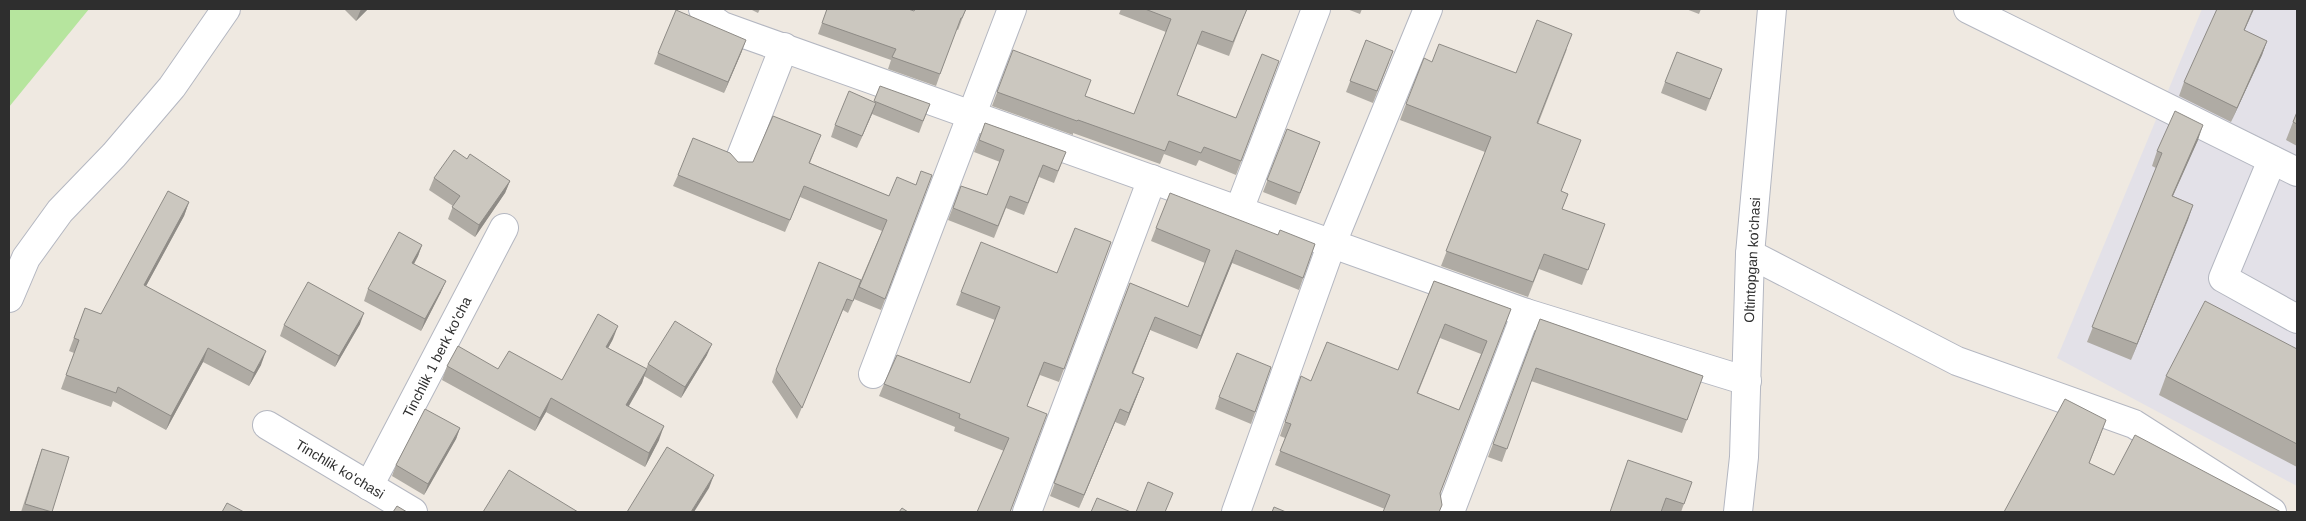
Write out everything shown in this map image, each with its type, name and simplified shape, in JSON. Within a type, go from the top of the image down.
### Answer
[{"type":"street","points":[[9,298],[26,258],[60,211],[114,155],[172,87],[226,9]]},
{"type":"street","points":[[703,9],[706,14],[722,26],[1526,313],[1747,381]]},
{"type":"street","points":[[874,374],[1012,9]]},
{"type":"street","points":[[1239,210],[1316,9]]},
{"type":"street","points":[[1236,512],[1332,243],[1428,9]]},
{"type":"street","name":"Oltintopgan ko'chasi","points":[[1738,512],[1744,457],[1750,254],[1772,9]]},
{"type":"street","points":[[1968,9],[2297,172]]},
{"type":"street","points":[[740,159],[784,47]]},
{"type":"street","points":[[2272,160],[2223,278],[2297,319]]},
{"type":"street","points":[[1027,512],[1152,179]]},
{"type":"street","name":"Tinchlik 1 berk ko'cha","points":[[369,486],[504,228]]},
{"type":"street","points":[[1750,254],[1957,361],[2134,424],[2272,512]]},
{"type":"street","points":[[1450,512],[1526,313]]},
{"type":"street","name":"Tinchlik ko'chasi","points":[[267,425],[413,512]]},
{"type":"shaded area","points":[[2202,9],[2297,9],[2297,486],[2057,358]]},
{"type":"green space","points":[[9,9],[89,9],[9,107]]},
{"type":"building","points":[[827,9],[908,9],[914,11],[915,9],[966,9],[940,74],[892,57],[896,49],[822,23]]},
{"type":"building","points":[[1145,9],[1247,9],[1233,42],[1202,31],[1177,95],[1236,118],[1262,54],[1279,61],[1241,161],[1204,147],[1201,153],[1169,141],[1165,151],[997,92],[1013,50],[1091,80],[1085,96],[1134,114],[1171,19]]},
{"type":"building","points":[[2217,9],[2253,9],[2244,30],[2267,41],[2237,108],[2184,82]]},
{"type":"building","points":[[676,10],[746,40],[728,82],[658,53]]},
{"type":"building","points":[[1537,20],[1572,34],[1537,123],[1581,140],[1561,191],[1568,194],[1562,209],[1605,224],[1588,270],[1544,254],[1533,282],[1446,251],[1491,137],[1406,104],[1424,58],[1432,62],[1439,44],[1516,73]]},
{"type":"building","points":[[1366,40],[1393,51],[1377,91],[1350,81]]},
{"type":"building","points":[[1677,52],[1722,69],[1710,99],[1665,82]]},
{"type":"building","points":[[880,86],[930,104],[923,121],[874,101]]},
{"type":"building","points":[[849,91],[876,103],[862,136],[835,125]]},
{"type":"building","points":[[2175,111],[2203,125],[2172,196],[2193,205],[2137,344],[2092,327],[2162,153],[2157,151]]},
{"type":"building","points":[[2297,112],[2297,124],[2293,122]]},
{"type":"building","points":[[773,116],[821,135],[809,163],[889,196],[897,177],[916,185],[921,171],[932,175],[885,299],[859,287],[887,220],[804,186],[790,220],[678,175],[693,138],[730,153],[738,162],[753,162]]},
{"type":"building","points":[[985,123],[1066,152],[1058,171],[1043,165],[1028,203],[1010,196],[998,226],[953,208],[961,186],[987,195],[1004,150],[979,140]]},
{"type":"building","points":[[1287,129],[1320,142],[1300,193],[1267,180]]},
{"type":"building","points":[[454,150],[467,159],[470,154],[510,181],[479,225],[452,207],[460,196],[434,178]]},
{"type":"building","points":[[168,191],[189,202],[144,285],[266,351],[254,373],[208,348],[171,416],[118,387],[116,393],[66,375],[79,340],[74,338],[85,308],[101,314]]},
{"type":"building","points":[[1170,193],[1278,235],[1280,230],[1315,244],[1303,278],[1236,250],[1201,336],[1155,317],[1132,373],[1144,378],[1129,413],[1120,409],[1084,495],[1054,483],[1130,283],[1188,307],[1210,250],[1156,228]]},
{"type":"building","points":[[1075,228],[1111,242],[1064,369],[1044,362],[1027,406],[1047,414],[1010,512],[977,512],[1009,438],[959,418],[960,414],[884,384],[897,355],[970,383],[1000,307],[961,292],[981,242],[1057,273]]},
{"type":"building","points":[[399,232],[422,245],[412,263],[446,281],[425,319],[368,289]]},
{"type":"building","points":[[819,262],[861,280],[853,301],[847,299],[802,408],[776,370]]},
{"type":"building","points":[[1434,281],[1511,309],[1440,493],[1442,505],[1439,512],[1383,512],[1390,495],[1280,451],[1291,424],[1285,422],[1301,376],[1311,381],[1327,342],[1398,370]],"holes":[[[1445,324],[1487,341],[1459,410],[1417,393]]]},
{"type":"building","points":[[308,282],[364,313],[339,356],[284,325]]},
{"type":"building","points":[[2205,301],[2297,349],[2297,444],[2166,376]]},
{"type":"building","points":[[598,314],[618,326],[606,347],[647,369],[626,405],[664,426],[649,453],[551,398],[540,418],[447,366],[458,346],[498,369],[509,351],[562,380]]},
{"type":"building","points":[[1540,319],[1703,376],[1687,420],[1536,368],[1507,449],[1493,444]]},
{"type":"building","points":[[675,321],[712,344],[685,387],[648,364]]},
{"type":"building","points":[[1237,353],[1271,367],[1255,412],[1219,397]]},
{"type":"building","points":[[2065,399],[2106,420],[2089,463],[2114,475],[2135,435],[2281,512],[2004,512]]},
{"type":"building","points":[[425,409],[460,428],[428,484],[396,465]]},
{"type":"building","points":[[667,447],[714,475],[691,512],[627,512]]},
{"type":"building","points":[[42,449],[69,457],[52,512],[25,504]]},
{"type":"building","points":[[1628,460],[1692,482],[1684,504],[1666,498],[1661,512],[1610,512]]},
{"type":"building","points":[[509,470],[578,512],[483,512]]},
{"type":"building","points":[[1148,482],[1173,493],[1165,512],[1136,512]]},
{"type":"building","points":[[1097,498],[1131,512],[1091,512]]},
{"type":"building","points":[[227,503],[244,512],[222,512]]},
{"type":"building","points":[[397,506],[407,512],[393,512]]},
{"type":"building","points":[[1274,507],[1286,512],[1272,512]]},
{"type":"building","points":[[902,508],[908,512],[899,512]]}]
